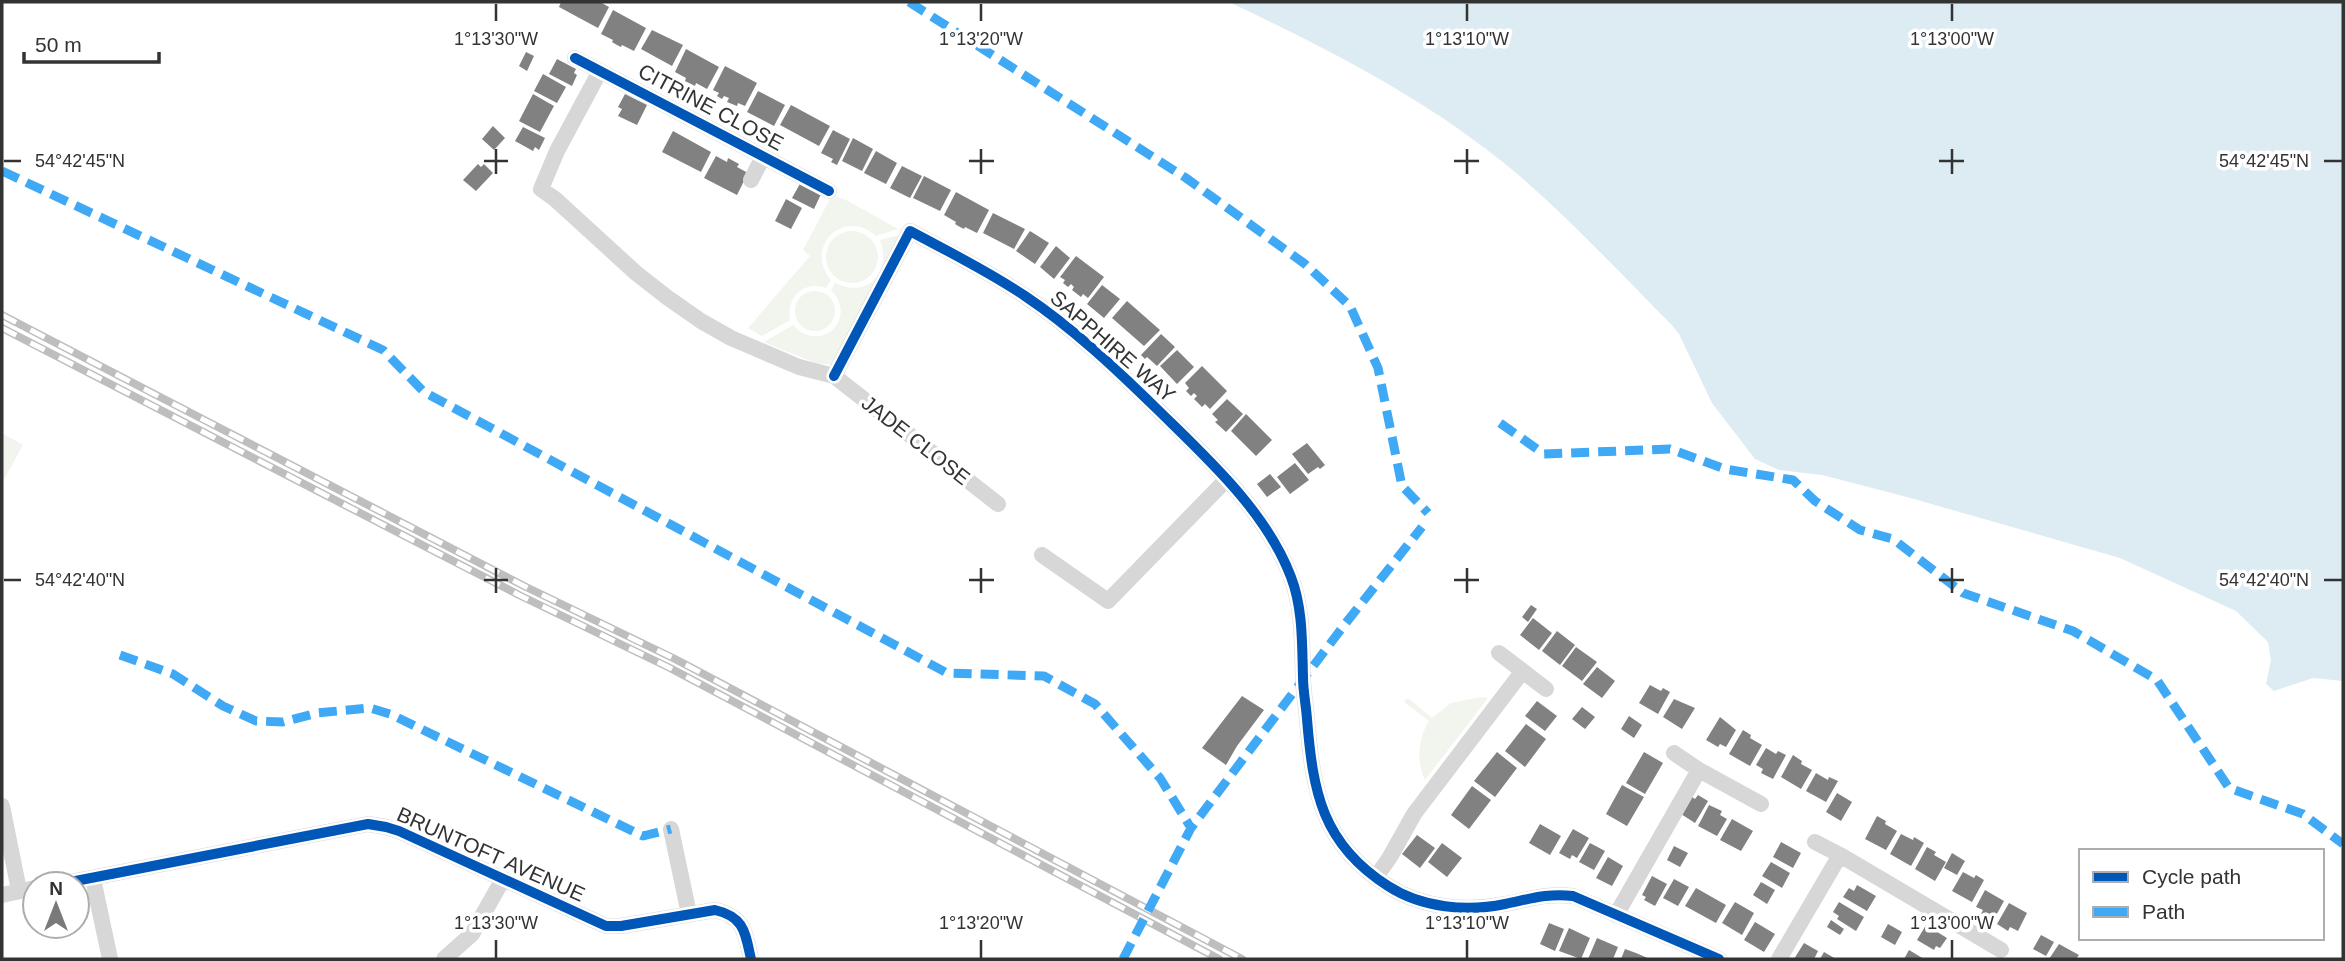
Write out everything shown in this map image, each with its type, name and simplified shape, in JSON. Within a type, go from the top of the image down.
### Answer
[{"type":"street","name":"CITRINE CLOSE","points":[[575,58],[829,191]]},
{"type":"street","points":[[600,71],[557,151],[541,189],[636,273],[701,321],[731,338],[778,358],[834,376]]},
{"type":"street","points":[[751,180],[763,157]]},
{"type":"street","name":"SAPPHIRE WAY","points":[[834,376],[910,231],[984,270],[1027,297],[1125,378],[1226,480],[1265,526],[1292,578],[1300,621],[1312,771],[1319,802],[1334,833],[1352,857],[1389,887],[1414,899],[1445,906],[1474,908],[1554,894],[1573,896],[1719,959]]},
{"type":"street","name":"JADE CLOSE","points":[[834,376],[998,504]]},
{"type":"street","points":[[1042,555],[1108,601],[1226,480]]},
{"type":"street","points":[[1499,653],[1546,689]]},
{"type":"street","points":[[1376,877],[1414,814],[1522,671]]},
{"type":"street","points":[[1674,753],[1761,804]]},
{"type":"street","points":[[1616,915],[1699,770]]},
{"type":"street","points":[[2,806],[21,870]]},
{"type":"street","name":"BRUNTOFT AVENUE","points":[[93,879],[368,824],[399,831],[607,926],[621,926],[715,909],[728,913],[740,921],[751,959]]},
{"type":"street","points":[[671,829],[690,914]]},
{"type":"street","points":[[1815,842],[2001,950]]},
{"type":"street","points":[[1779,959],[1840,855]]},
{"type":"street","points":[[93,879],[110,959]]},
{"type":"street","points":[[444,959],[472,934],[503,879]]},
{"type":"street","points":[[2,895],[21,890]]},
{"type":"shaded area","points":[[1229,2],[2343,2],[2343,681],[2313,678],[2274,691],[2266,684],[2271,660],[2268,642],[2236,611],[2120,558],[1822,475],[1779,470],[1755,459],[1712,403],[1679,334],[1671,324],[1575,227],[1515,172],[1448,122],[1378,78]]},
{"type":"shaded area","points":[[832,195],[898,229],[876,236],[864,228],[852,226],[840,228],[831,235],[824,244],[822,255],[824,267],[831,280],[826,288],[811,286],[798,292],[791,304],[790,320],[762,336],[748,328],[810,256],[803,250]]},
{"type":"shaded area","points":[[852,231],[862,233],[870,239],[876,247],[876,267],[870,275],[862,281],[852,283],[842,281],[834,275],[828,267],[826,257],[828,247],[834,239],[842,233]]},
{"type":"shaded area","points":[[903,234],[834,365],[815,363],[764,342],[793,325],[814,336],[833,330],[841,312],[839,301],[831,290],[835,283],[858,288],[867,285],[880,272],[883,262],[880,240]]},
{"type":"shaded area","points":[[815,291],[823,292],[829,297],[834,303],[834,319],[829,325],[823,330],[815,331],[807,330],[801,325],[796,319],[795,311],[796,303],[801,297],[807,292]]},
{"type":"shaded area","points":[[2,433],[23,445],[2,483]]},
{"type":"shaded area","points":[[1408,698],[1432,718],[1451,703],[1488,698],[1425,780],[1420,765],[1420,750],[1422,735],[1429,721],[1404,702]]},
{"type":"building","points":[[561,2],[600,2],[609,7],[598,28],[559,7]]},
{"type":"building","points":[[613,10],[646,28],[634,51],[617,45],[601,34]]},
{"type":"building","points":[[652,30],[683,45],[672,66],[641,49]]},
{"type":"building","points":[[686,49],[719,67],[707,89],[685,81],[686,78],[675,72]]},
{"type":"building","points":[[526,52],[534,56],[527,71],[519,66]]},
{"type":"building","points":[[557,59],[576,69],[574,73],[577,75],[572,86],[549,74]]},
{"type":"building","points":[[725,66],[757,83],[745,106],[727,102],[729,98],[724,96],[722,99],[717,96],[719,93],[713,90]]},
{"type":"building","points":[[543,74],[566,87],[557,103],[534,91]]},
{"type":"building","points":[[758,91],[785,105],[774,126],[747,112]]},
{"type":"building","points":[[533,94],[554,106],[540,132],[519,121]]},
{"type":"building","points":[[625,94],[647,105],[637,125],[618,116],[622,109],[618,107]]},
{"type":"building","points":[[791,105],[830,126],[819,146],[780,125]]},
{"type":"building","points":[[493,126],[505,138],[494,150],[482,139]]},
{"type":"building","points":[[523,127],[545,138],[539,150],[535,147],[533,151],[515,141]]},
{"type":"building","points":[[833,130],[850,139],[837,165],[831,162],[833,159],[821,153]]},
{"type":"building","points":[[673,131],[711,152],[701,172],[662,152]]},
{"type":"building","points":[[853,138],[873,149],[862,171],[842,161]]},
{"type":"building","points":[[876,151],[897,163],[886,184],[864,173]]},
{"type":"building","points":[[716,156],[727,162],[728,158],[748,173],[737,195],[704,178]]},
{"type":"building","points":[[478,164],[481,167],[484,164],[493,173],[476,191],[463,180]]},
{"type":"building","points":[[902,166],[922,176],[910,198],[890,188]]},
{"type":"building","points":[[924,176],[951,190],[940,211],[913,198]]},
{"type":"building","points":[[801,182],[822,192],[814,209],[792,198]]},
{"type":"building","points":[[956,192],[989,210],[977,233],[960,227],[944,215]]},
{"type":"building","points":[[786,199],[802,208],[791,229],[775,221]]},
{"type":"building","points":[[993,213],[1025,229],[1014,249],[983,233]]},
{"type":"building","points":[[1030,231],[1049,243],[1035,264],[1016,251]]},
{"type":"building","points":[[1056,246],[1070,258],[1054,279],[1040,267]]},
{"type":"building","points":[[1076,256],[1104,277],[1088,298],[1083,294],[1081,297],[1072,290],[1074,287],[1071,284],[1068,287],[1060,277]]},
{"type":"building","points":[[1102,285],[1120,299],[1104,318],[1087,304]]},
{"type":"building","points":[[1127,301],[1160,330],[1144,346],[1112,318]]},
{"type":"building","points":[[1161,334],[1175,347],[1157,366],[1141,355]]},
{"type":"building","points":[[1177,350],[1194,367],[1177,384],[1160,366]]},
{"type":"building","points":[[1202,366],[1227,391],[1210,409],[1205,404],[1202,407],[1194,399],[1197,396],[1194,393],[1191,396],[1186,391],[1189,388],[1185,383]]},
{"type":"building","points":[[1227,399],[1243,414],[1226,432],[1215,422],[1218,420],[1212,414]]},
{"type":"building","points":[[1246,414],[1272,440],[1256,456],[1231,431]]},
{"type":"building","points":[[1307,443],[1325,465],[1308,474],[1292,454]]},
{"type":"building","points":[[1295,463],[1309,480],[1290,494],[1277,477]]},
{"type":"building","points":[[1270,474],[1281,487],[1267,497],[1257,484]]},
{"type":"building","points":[[1531,605],[1537,609],[1528,622],[1522,617]]},
{"type":"building","points":[[1533,618],[1552,633],[1539,650],[1520,635]]},
{"type":"building","points":[[1557,631],[1575,645],[1560,665],[1542,651]]},
{"type":"building","points":[[1576,647],[1597,662],[1582,681],[1562,666]]},
{"type":"building","points":[[1597,667],[1615,681],[1602,698],[1583,684]]},
{"type":"building","points":[[1650,685],[1670,692],[1658,714],[1639,703]]},
{"type":"building","points":[[1242,696],[1264,710],[1226,765],[1202,748]]},
{"type":"building","points":[[1674,699],[1695,708],[1682,729],[1663,717]]},
{"type":"building","points":[[1537,701],[1557,716],[1545,731],[1525,716]]},
{"type":"building","points":[[1582,707],[1595,717],[1585,729],[1572,719]]},
{"type":"building","points":[[1629,716],[1642,725],[1634,738],[1621,729]]},
{"type":"building","points":[[1720,717],[1736,730],[1726,747],[1720,744],[1718,747],[1706,740]]},
{"type":"building","points":[[1526,724],[1546,739],[1525,767],[1505,751]]},
{"type":"building","points":[[1743,730],[1762,745],[1750,766],[1729,754]]},
{"type":"building","points":[[1766,748],[1776,754],[1778,751],[1786,755],[1773,779],[1761,773],[1763,769],[1756,765]]},
{"type":"building","points":[[1497,752],[1517,768],[1495,797],[1474,781]]},
{"type":"building","points":[[1644,752],[1663,763],[1645,794],[1626,783]]},
{"type":"building","points":[[1793,755],[1802,761],[1801,764],[1812,770],[1801,789],[1781,777]]},
{"type":"building","points":[[1816,773],[1828,780],[1829,777],[1838,781],[1826,802],[1806,791]]},
{"type":"building","points":[[1622,785],[1644,797],[1627,826],[1606,814]]},
{"type":"building","points":[[1472,786],[1491,800],[1469,829],[1451,815]]},
{"type":"building","points":[[1837,793],[1852,802],[1841,821],[1826,812]]},
{"type":"building","points":[[1698,795],[1708,801],[1695,823],[1681,814],[1692,797],[1695,799]]},
{"type":"building","points":[[1709,805],[1722,811],[1720,815],[1727,819],[1717,836],[1698,826]]},
{"type":"building","points":[[1877,816],[1897,831],[1886,850],[1865,839]]},
{"type":"building","points":[[1732,819],[1753,831],[1741,851],[1720,840]]},
{"type":"building","points":[[1540,824],[1561,836],[1550,855],[1529,843]]},
{"type":"building","points":[[1573,829],[1589,838],[1577,858],[1572,855],[1570,859],[1559,853]]},
{"type":"building","points":[[1901,834],[1924,843],[1911,866],[1890,854]]},
{"type":"building","points":[[1417,835],[1435,848],[1420,868],[1402,854]]},
{"type":"building","points":[[1781,842],[1801,853],[1793,868],[1773,857]]},
{"type":"building","points":[[1442,843],[1462,858],[1447,877],[1428,862]]},
{"type":"building","points":[[1590,843],[1605,851],[1594,870],[1579,862]]},
{"type":"building","points":[[1674,846],[1688,853],[1680,867],[1667,860]]},
{"type":"building","points":[[1927,847],[1946,862],[1935,881],[1915,869]]},
{"type":"building","points":[[1952,853],[1965,861],[1957,875],[1944,868]]},
{"type":"building","points":[[1608,857],[1623,866],[1612,886],[1596,878]]},
{"type":"building","points":[[1771,862],[1790,873],[1782,888],[1762,876]]},
{"type":"building","points":[[1963,872],[1984,880],[1972,902],[1952,891]]},
{"type":"building","points":[[1652,876],[1667,884],[1655,906],[1644,900],[1646,897],[1642,895]]},
{"type":"building","points":[[1674,879],[1689,887],[1678,906],[1663,898]]},
{"type":"building","points":[[1761,882],[1775,890],[1767,904],[1753,895]]},
{"type":"building","points":[[1857,885],[1876,896],[1867,911],[1843,897],[1849,888],[1854,891]]},
{"type":"building","points":[[1696,888],[1726,905],[1716,923],[1685,906]]},
{"type":"building","points":[[1985,890],[2004,901],[1993,921],[1981,914],[1983,910],[1976,907]]},
{"type":"building","points":[[1735,902],[1754,913],[1742,935],[1722,923]]},
{"type":"building","points":[[1839,902],[1864,917],[1856,931],[1837,919],[1839,916],[1833,912]]},
{"type":"building","points":[[2009,903],[2027,913],[2018,931],[2010,927],[2008,931],[1997,924]]},
{"type":"building","points":[[1831,920],[1844,929],[1840,935],[1827,927]]},
{"type":"building","points":[[1755,922],[1775,934],[1764,952],[1744,940]]},
{"type":"building","points":[[1549,923],[1564,929],[1555,951],[1540,944]]},
{"type":"building","points":[[1888,924],[1902,932],[1895,945],[1881,937]]},
{"type":"building","points":[[1926,925],[1947,938],[1940,948],[1936,946],[1934,950],[1917,940]]},
{"type":"building","points":[[1569,928],[1590,938],[1581,959],[1559,951]]},
{"type":"building","points":[[2041,935],[2054,942],[2046,956],[2033,949]]},
{"type":"building","points":[[1597,938],[1618,947],[1613,959],[1588,959]]},
{"type":"building","points":[[1804,943],[1818,951],[1814,959],[1794,959]]},
{"type":"building","points":[[2059,944],[2079,955],[2076,959],[2049,959]]},
{"type":"building","points":[[1625,949],[1636,953],[1650,959],[1621,959]]},
{"type":"building","points":[[1909,950],[1924,959],[1904,959]]},
{"type":"building","points":[[1824,952],[1836,959],[1820,959]]},
{"type":"railway","points":[[2,315],[524,586],[675,659],[1242,959]]},
{"type":"railway","points":[[2,328],[519,595],[670,668],[1219,959]]},
{"type":"marked path","points":[[909,2],[1186,178],[1305,264],[1350,306],[1378,368],[1402,486],[1428,513]]},
{"type":"marked path","points":[[2,171],[383,350],[424,392],[947,673],[1044,676],[1095,704],[1160,778],[1191,828]]},
{"type":"marked path","points":[[1500,423],[1544,454],[1670,449],[1725,469],[1793,480],[1815,501],[1860,530],[1893,539],[1963,593],[2073,631],[2157,680],[2229,788],[2303,814],[2343,844]]},
{"type":"marked path","points":[[1123,959],[1191,828],[1422,527]]},
{"type":"marked path","points":[[120,655],[173,674],[223,706],[256,721],[283,722],[317,713],[370,708],[390,714],[643,836],[671,829]]},
{"type":"cycle path","points":[[575,58],[829,191]]},
{"type":"cycle path","points":[[834,376],[910,231],[1025,296],[1077,335],[1142,394],[1215,466],[1267,530],[1291,577],[1298,601],[1303,688],[1309,745],[1318,793],[1335,834],[1366,870],[1388,886],[1415,899],[1460,908],[1490,906],[1547,896],[1573,896],[1719,959]]},
{"type":"cycle path","points":[[91,878],[368,824],[399,831],[606,926],[621,926],[715,910],[725,913],[742,927],[751,959]]}]
